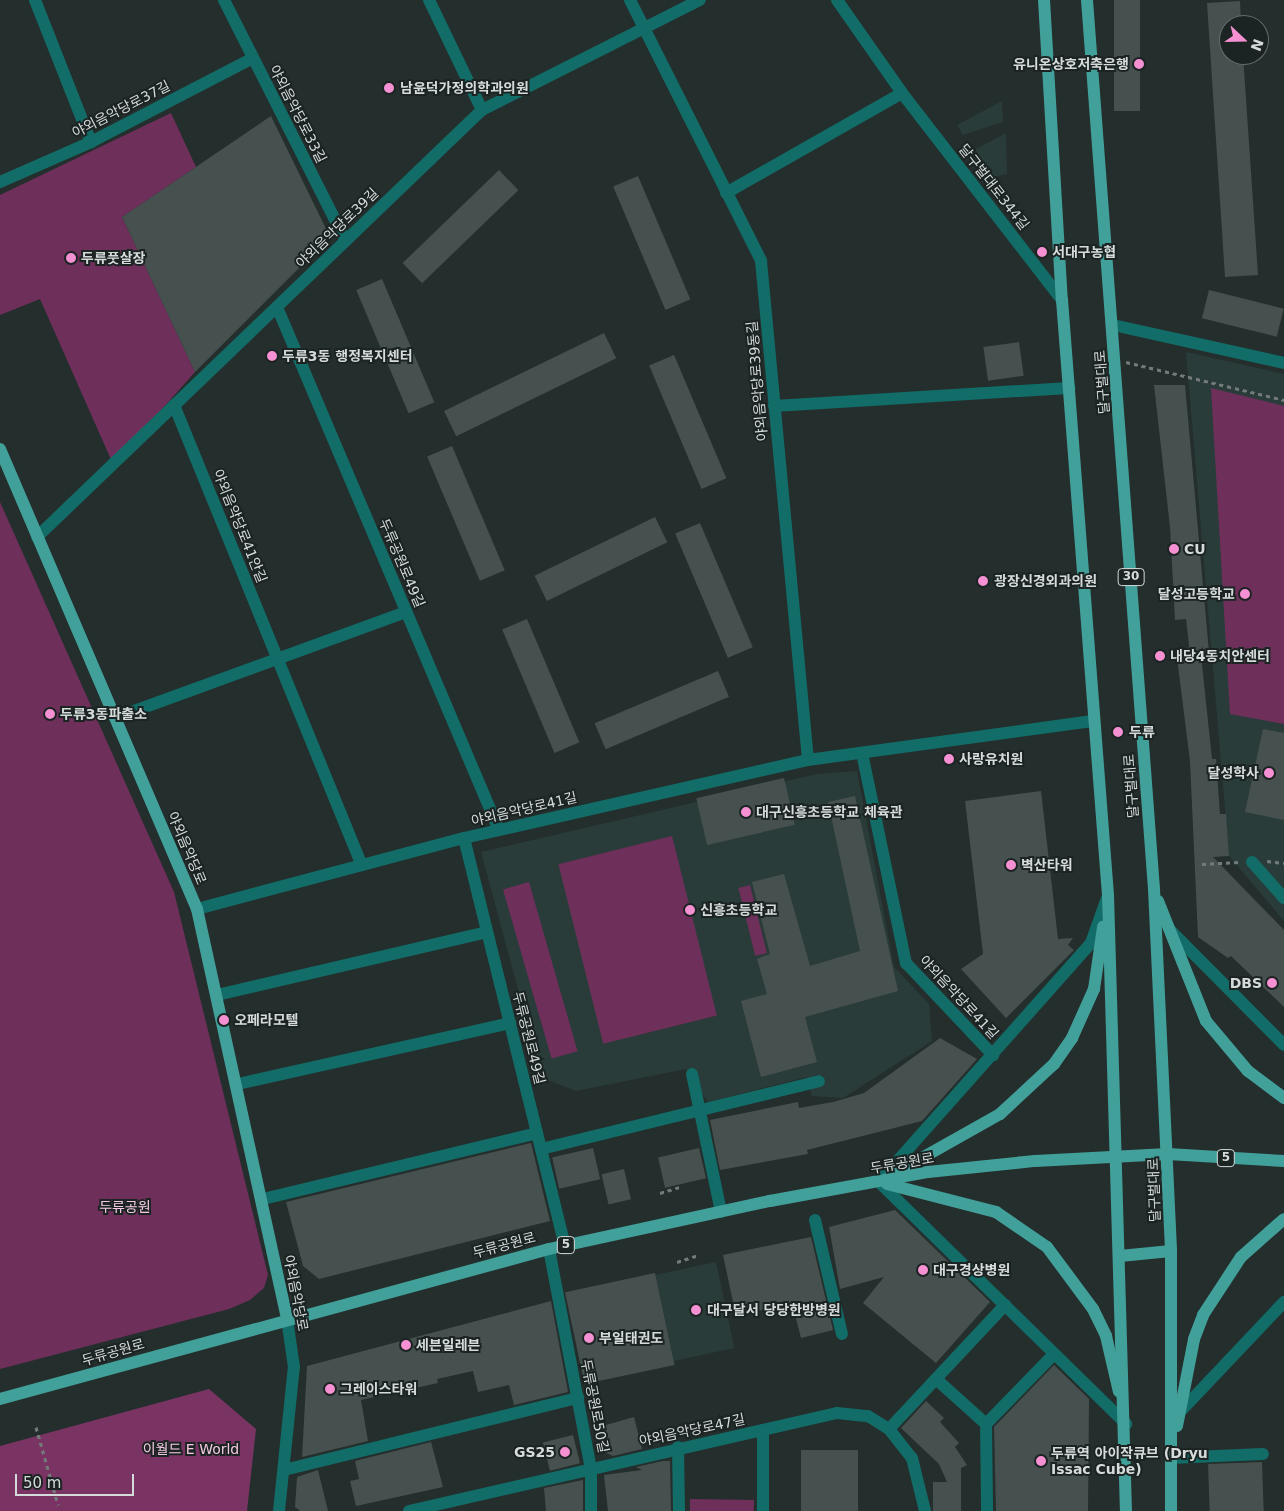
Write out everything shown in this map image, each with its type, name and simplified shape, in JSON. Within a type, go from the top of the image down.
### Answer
[{"type":"main road","points":[[1044,0],[1062,300],[1092,721],[1108,895],[1126,1422],[1126,1511]]},
{"type":"main road","name":"달구벌대로","points":[[1087,0],[1116,359],[1154,889],[1168,1154],[1171,1252],[1171,1511]]},
{"type":"main road","name":"야외음악당로","points":[[1,455],[197,909],[238,1084],[286,1320]]},
{"type":"main road","points":[[1154,889],[1206,1021],[1248,1071],[1284,1098]]},
{"type":"main road","points":[[879,1182],[1000,1114],[1054,1064],[1072,1038],[1094,989],[1108,895]]},
{"type":"main road","name":"두류공원로","points":[[0,1400],[549,1249],[721,1212],[928,1172],[1116,1155],[1168,1154]]},
{"type":"main road","name":"5","points":[[1168,1154],[1284,1161]]},
{"type":"main road","points":[[879,1182],[996,1212],[1047,1247],[1077,1283],[1102,1327],[1126,1422]]},
{"type":"main road","points":[[1171,1458],[1194,1339],[1221,1282],[1260,1236],[1284,1219]]},
{"type":"main road","points":[[1120,1256],[1171,1252]]},
{"type":"street","points":[[35,0],[91,142]]},
{"type":"street","name":"야외음악당로33길","points":[[224,0],[346,241]]},
{"type":"street","points":[[430,0],[482,110]]},
{"type":"street","name":"야외음악당로39동길","points":[[630,0],[761,261],[808,760]]},
{"type":"street","name":"야외음악당로39길","points":[[37,537],[482,110],[643,27],[700,0]]},
{"type":"street","name":"달구벌대로344길","points":[[837,0],[902,93],[1062,300]]},
{"type":"street","name":"야외음악당로37길","points":[[0,182],[91,142],[253,58]]},
{"type":"street","points":[[726,193],[902,93]]},
{"type":"street","name":"두류공원로49길","points":[[277,307],[499,830]]},
{"type":"street","points":[[1113,325],[1284,363]]},
{"type":"street","points":[[774,406],[1069,388]]},
{"type":"street","name":"야외음악당로41안길","points":[[174,405],[362,865]]},
{"type":"street","points":[[115,718],[406,612]]},
{"type":"street","name":"야외음악당로41길","points":[[197,909],[464,838],[808,760],[1092,721]]},
{"type":"street","name":"야외음악당로41길","points":[[862,753],[906,963],[993,1055]]},
{"type":"street","name":"두류공원로49길","points":[[464,838],[565,1246]]},
{"type":"street","points":[[1252,862],[1284,898]]},
{"type":"street","points":[[1108,895],[1091,943],[879,1182],[1126,1422]]},
{"type":"street","points":[[1169,929],[1284,1045]]},
{"type":"street","points":[[217,995],[487,932]]},
{"type":"street","points":[[238,1084],[510,1022]]},
{"type":"street","points":[[692,1074],[721,1212]]},
{"type":"street","points":[[541,1150],[819,1081]]},
{"type":"street","points":[[262,1199],[537,1133]]},
{"type":"street","points":[[815,1220],[842,1334]]},
{"type":"street","name":"두류공원로50길","points":[[549,1249],[592,1469],[591,1511]]},
{"type":"street","points":[[1179,1413],[1284,1302]]},
{"type":"street","points":[[889,1429],[1005,1305]]},
{"type":"street","name":"야외음악당로","points":[[279,1511],[294,1367],[286,1320]]},
{"type":"street","points":[[987,1511],[986,1424],[1054,1354]]},
{"type":"street","points":[[936,1379],[986,1424]]},
{"type":"street","points":[[284,1470],[578,1398]]},
{"type":"street","name":"야외음악당로47길","points":[[409,1511],[432,1508],[678,1447],[837,1413],[868,1416],[889,1429],[912,1458],[925,1511]]},
{"type":"street","points":[[763,1430],[763,1511]]},
{"type":"street","points":[[678,1447],[679,1511]]},
{"type":"street","points":[[1171,1458],[1263,1454]]},
{"type":"path","points":[[1116,359],[1284,400]]},
{"type":"path","points":[[660,1193],[680,1187]]},
{"type":"path","points":[[677,1262],[698,1255]]},
{"type":"path","points":[[36,1427],[58,1505]]},
{"type":"shaded area","points":[[1002,101],[1003,122],[963,135],[957,125]]},
{"type":"shaded area","points":[[1006,133],[1007,174],[987,178],[967,154]]},
{"type":"shaded area","name":"달성고등학교","points":[[1186,352],[1284,374],[1284,921],[1229,856]]},
{"type":"shaded area","name":"신흥초등학교","points":[[857,771],[894,967],[929,1004],[932,1041],[843,1098],[812,1096],[807,1077],[708,1102],[686,1069],[576,1091],[542,1078],[481,852],[817,774]]},
{"type":"shaded area","name":"대구달서 당당한방병원","points":[[716,1262],[734,1348],[674,1361],[655,1275]]},
{"type":"green space","name":"두류풋살장","points":[[171,113],[196,167],[122,217],[195,372],[113,464],[40,299],[0,315],[0,195]]},
{"type":"green space","points":[[1211,388],[1284,406],[1284,724],[1230,714]]},
{"type":"green space","name":"두류공원","points":[[0,502],[174,892],[268,1275],[264,1288],[250,1300],[229,1309],[0,1369]]},
{"type":"green space","points":[[672,836],[717,1016],[603,1044],[558,864]]},
{"type":"green space","points":[[529,882],[578,1051],[552,1059],[503,889]]},
{"type":"green space","points":[[750,885],[767,953],[755,956],[738,888]]},
{"type":"green space","name":"이월드 E World","points":[[209,1389],[256,1429],[247,1511],[0,1511],[0,1446]]},
{"type":"green space","points":[[690,1499],[754,1500],[754,1511],[690,1511]]},
{"type":"building","points":[[1114,0],[1140,0],[1140,111],[1114,111]]},
{"type":"building","points":[[1240,1],[1241,15],[1219,15],[1219,65],[1244,65],[1258,275],[1225,277],[1207,3]]},
{"type":"building","points":[[271,116],[330,237],[195,372],[122,217]]},
{"type":"building","points":[[499,170],[518,190],[422,283],[403,263]]},
{"type":"building","points":[[638,176],[690,299],[666,310],[613,187]]},
{"type":"building","points":[[382,279],[434,402],[409,413],[356,290]]},
{"type":"building","points":[[1209,290],[1284,309],[1277,337],[1202,318]]},
{"type":"building","points":[[604,333],[616,358],[456,436],[444,411]]},
{"type":"building","points":[[1019,342],[1024,376],[988,381],[983,347]]},
{"type":"building","points":[[674,355],[726,478],[702,489],[649,366]]},
{"type":"building","points":[[1154,385],[1185,385],[1209,652],[1190,654],[1186,619],[1175,620],[1170,527]]},
{"type":"building","points":[[452,446],[505,570],[480,581],[427,457]]},
{"type":"building","points":[[655,517],[667,542],[547,601],[535,576]]},
{"type":"building","points":[[700,523],[753,647],[728,658],[675,534]]},
{"type":"building","points":[[527,619],[579,742],[555,753],[502,630]]},
{"type":"building","points":[[1201,655],[1212,759],[1216,759],[1220,814],[1226,814],[1229,856],[1213,857],[1284,930],[1284,1007],[1231,956],[1228,958],[1198,937],[1190,761],[1177,658]]},
{"type":"building","points":[[718,671],[729,697],[606,749],[595,723]]},
{"type":"building","name":"달성학사","points":[[1263,729],[1284,733],[1284,820],[1245,812]]},
{"type":"building","name":"대구신흥초등학교 체육관","points":[[784,778],[795,825],[707,845],[696,798]]},
{"type":"building","name":"벽산타워","points":[[1041,791],[1058,939],[1073,938],[1068,945],[1074,950],[1006,1018],[961,969],[983,954],[965,801]]},
{"type":"building","points":[[855,796],[898,991],[805,1017],[817,1062],[761,1077],[741,1001],[767,994],[757,959],[770,954],[752,882],[784,874],[810,966],[860,951],[828,802]]},
{"type":"building","points":[[940,1038],[977,1059],[922,1121],[807,1150],[808,1154],[720,1170],[710,1120],[798,1102],[799,1108],[833,1102],[864,1093]]},
{"type":"building","points":[[531,1143],[550,1221],[319,1279],[303,1266],[286,1202]]},
{"type":"building","points":[[593,1148],[600,1179],[559,1189],[552,1157]]},
{"type":"building","points":[[699,1148],[706,1178],[665,1188],[658,1157]]},
{"type":"building","points":[[624,1169],[631,1199],[609,1204],[602,1174]]},
{"type":"building","name":"대구경상병원","points":[[895,1210],[990,1302],[936,1363],[863,1303],[884,1277],[840,1289],[829,1227]]},
{"type":"building","points":[[811,1237],[833,1330],[801,1338],[792,1303],[736,1316],[723,1255]]},
{"type":"building","points":[[655,1273],[675,1365],[585,1384],[565,1292]]},
{"type":"building","points":[[551,1301],[568,1392],[514,1405],[509,1385],[478,1392],[473,1371],[437,1379],[438,1383],[361,1400],[368,1441],[302,1457],[307,1366]]},
{"type":"building","name":"두류역 아이작큐브 (Dryu Issac Cube)","points":[[1054,1365],[1089,1399],[1088,1511],[996,1511],[994,1427]]},
{"type":"building","points":[[926,1401],[944,1418],[940,1422],[959,1443],[955,1447],[967,1465],[961,1468],[961,1511],[933,1511],[933,1482],[947,1482],[939,1464],[901,1428]]},
{"type":"building","points":[[634,1417],[642,1449],[613,1456],[602,1451],[599,1427]]},
{"type":"building","points":[[573,1435],[580,1463],[550,1471],[543,1442]]},
{"type":"building","points":[[431,1442],[443,1487],[356,1506],[350,1481],[359,1479],[355,1461]]},
{"type":"building","points":[[801,1450],[858,1450],[858,1511],[801,1511]]},
{"type":"building","points":[[670,1461],[671,1511],[608,1511],[604,1475],[642,1470],[636,1467]]},
{"type":"building","points":[[1262,1462],[1264,1511],[1210,1511],[1208,1464]]},
{"type":"building","points":[[318,1470],[328,1511],[300,1511],[295,1507],[297,1477]]},
{"type":"building","points":[[583,1480],[583,1511],[546,1511],[544,1488]]},
{"type":"place","name":"유니온상호저축은행","points":[[1139,64]]},
{"type":"place","name":"남윤덕가정의학과의원","points":[[389,88]]},
{"type":"place","name":"서대구농협","points":[[1042,252]]},
{"type":"place","name":"두류풋살장","points":[[71,258]]},
{"type":"place","name":"두류3동 행정복지센터","points":[[272,356]]},
{"type":"place","name":"CU","points":[[1174,549]]},
{"type":"place","name":"광장신경외과의원","points":[[983,581]]},
{"type":"place","name":"달성고등학교","points":[[1245,594]]},
{"type":"place","name":"내당4동치안센터","points":[[1160,656]]},
{"type":"place","name":"두류3동파출소","points":[[50,714]]},
{"type":"place","name":"두류","points":[[1118,732]]},
{"type":"place","name":"사랑유치원","points":[[949,759]]},
{"type":"place","name":"달성학사","points":[[1269,773]]},
{"type":"place","name":"대구신흥초등학교 체육관","points":[[746,812]]},
{"type":"place","name":"벽산타워","points":[[1011,865]]},
{"type":"place","name":"신흥초등학교","points":[[690,910]]},
{"type":"place","name":"DBS","points":[[1272,983]]},
{"type":"place","name":"오페라모텔","points":[[224,1020]]},
{"type":"place","name":"대구경상병원","points":[[923,1270]]},
{"type":"place","name":"대구달서 당당한방병원","points":[[696,1310]]},
{"type":"place","name":"부일태권도","points":[[589,1338]]},
{"type":"place","name":"세븐일레븐","points":[[406,1345]]},
{"type":"place","name":"그레이스타워","points":[[330,1389]]},
{"type":"place","name":"GS25","points":[[565,1452]]},
{"type":"place","name":"두류역 아이작큐브 (Dryu Issac Cube)","points":[[1041,1461]]}]
